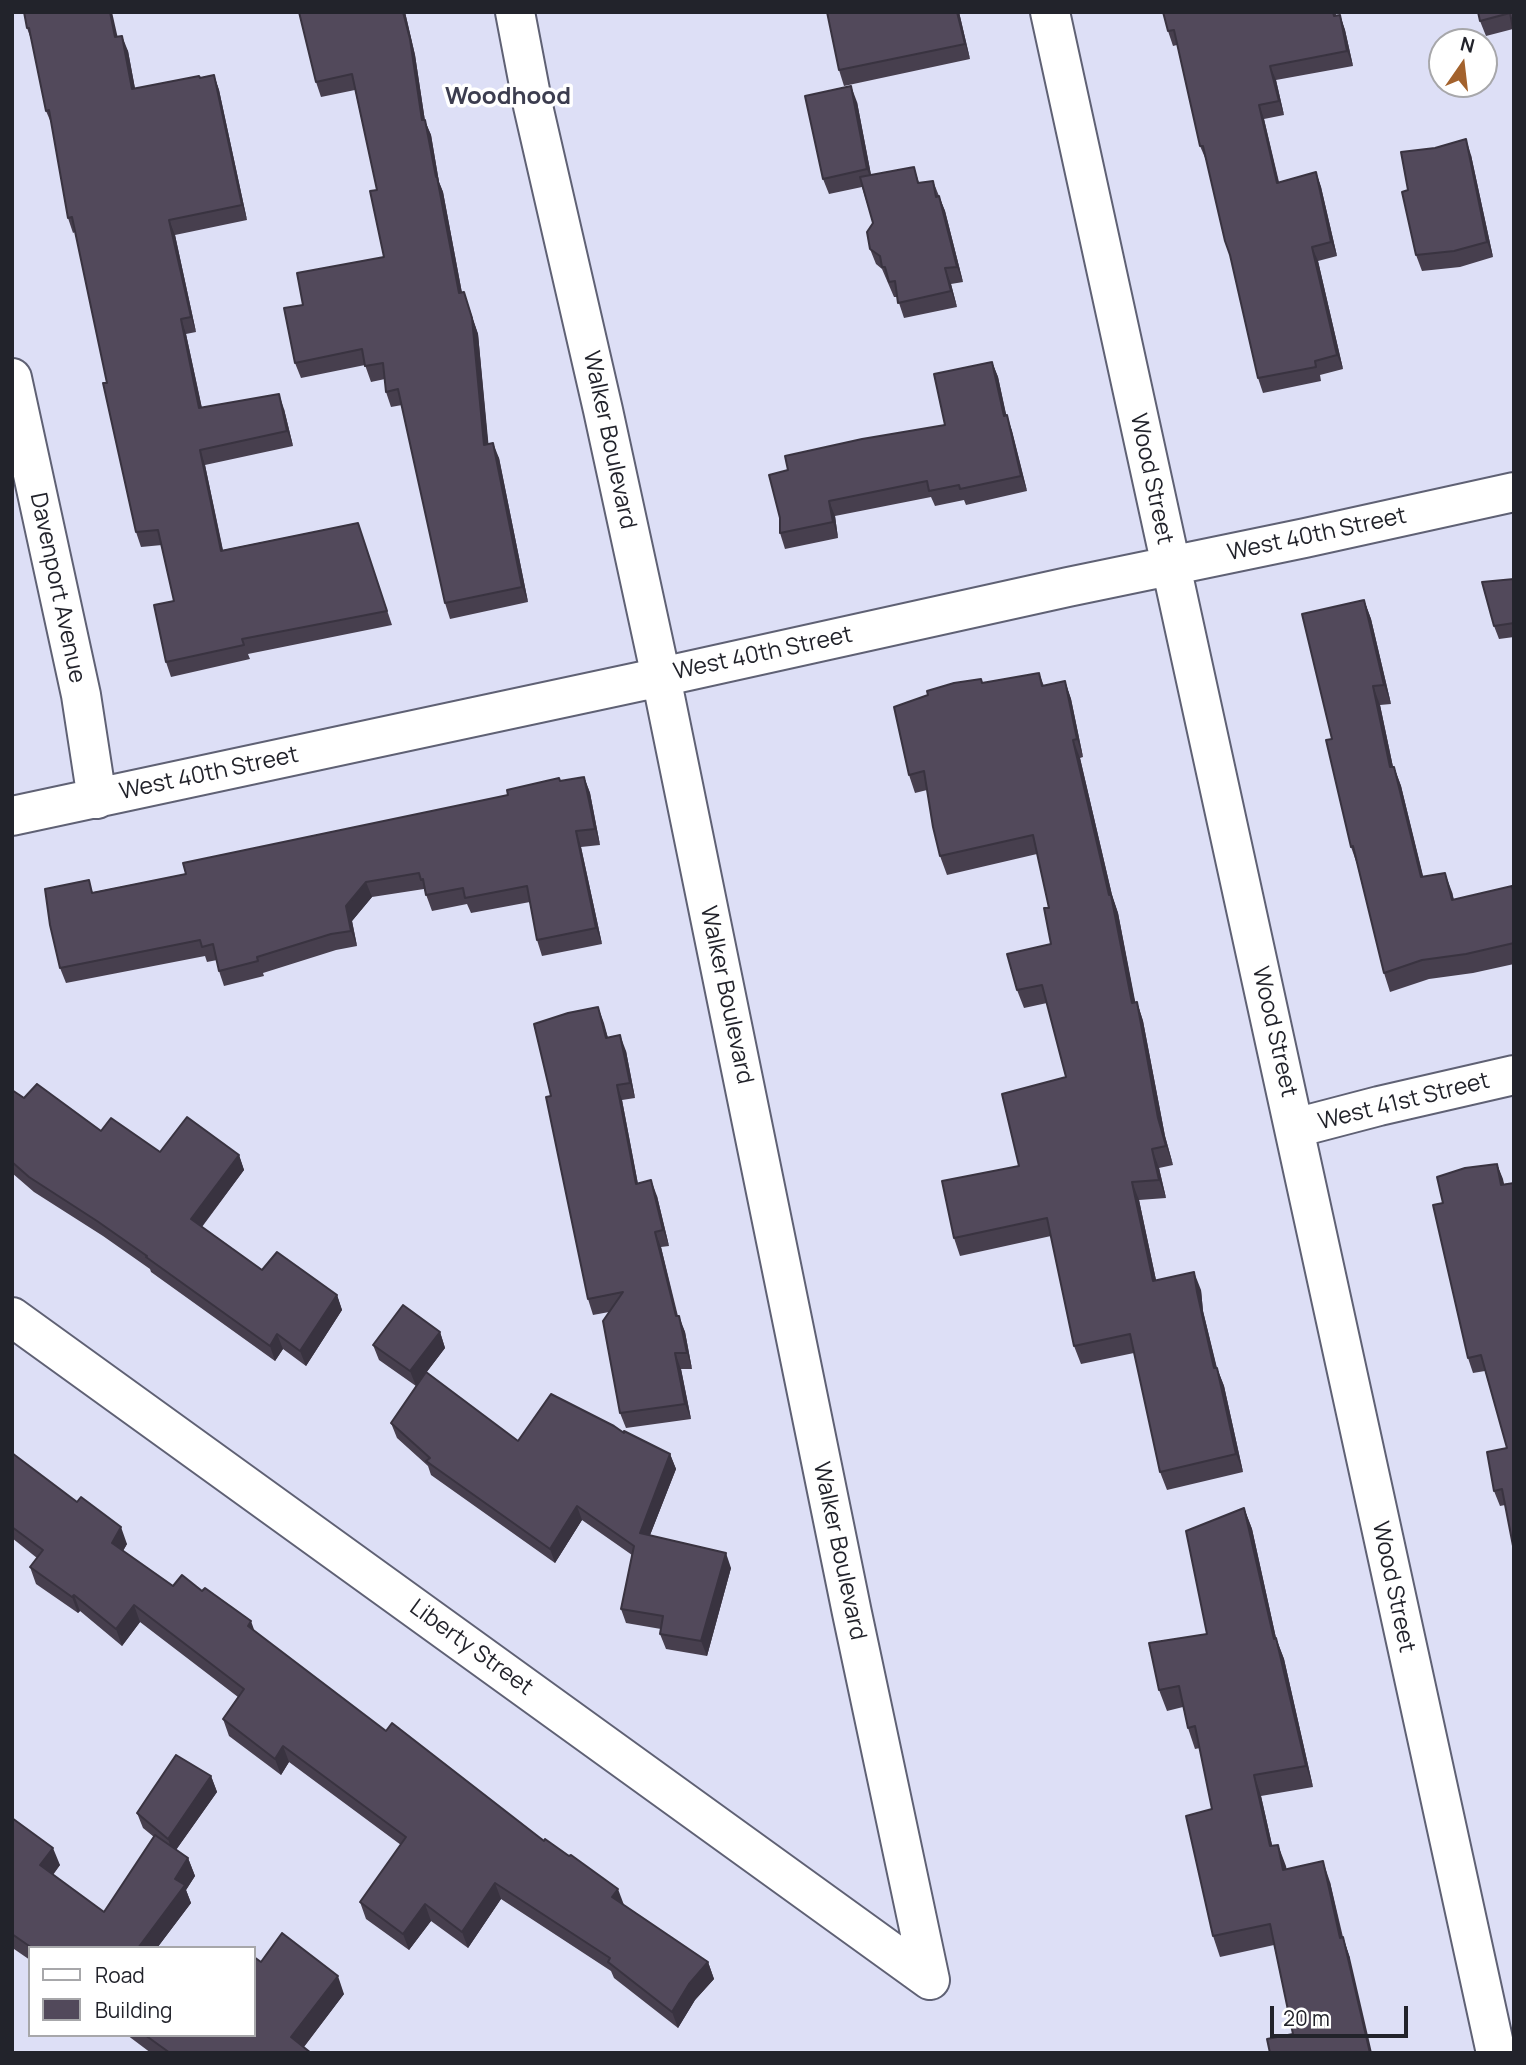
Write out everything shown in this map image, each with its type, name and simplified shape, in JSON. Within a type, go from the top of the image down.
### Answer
[{"type":"street","name":"Walker Boulevard","points":[[515,12],[533,106],[661,677],[930,1980]]},
{"type":"street","name":"Wood Street","points":[[1049,12],[1496,2053]]},
{"type":"street","name":"Davenport Avenue","points":[[12,378],[81,695],[97,799]]},
{"type":"street","name":"West 40th Street","points":[[12,816],[1514,492]]},
{"type":"street","name":"West 41st Street","points":[[1295,1128],[1514,1076]]},
{"type":"street","name":"Liberty Street","points":[[12,1317],[930,1980]]},
{"type":"building","points":[[24,12],[110,12],[115,37],[122,36],[132,89],[214,75],[242,205],[169,220],[191,317],[181,319],[199,408],[279,394],[287,431],[200,450],[221,551],[358,523],[387,611],[242,639],[244,645],[166,662],[154,605],[174,601],[158,530],[136,532],[103,383],[107,383],[72,217],[68,218],[49,110],[46,111]]},
{"type":"building","points":[[299,12],[403,12],[410,39],[422,120],[425,120],[459,293],[464,292],[472,318],[484,445],[493,443],[522,587],[445,603],[398,389],[386,392],[383,363],[365,366],[362,349],[295,363],[284,308],[303,305],[297,273],[384,257],[370,191],[377,190],[352,74],[316,82]]},
{"type":"building","points":[[827,12],[957,12],[965,44],[839,70]]},
{"type":"building","points":[[1163,12],[1333,12],[1334,16],[1340,15],[1347,51],[1270,66],[1279,101],[1259,105],[1277,183],[1316,172],[1331,242],[1312,247],[1337,355],[1315,361],[1316,367],[1258,378],[1174,30],[1168,31]]},
{"type":"building","points":[[1478,12],[1514,12],[1514,33],[1510,13],[1480,21]]},
{"type":"building","points":[[851,86],[867,169],[823,179],[805,96]]},
{"type":"building","points":[[1466,139],[1487,242],[1454,251],[1416,255],[1402,192],[1408,190],[1401,152],[1435,148]]},
{"type":"building","points":[[914,167],[918,183],[933,181],[957,267],[945,268],[951,291],[898,303],[895,281],[889,282],[880,256],[870,249],[867,232],[873,223],[860,177]]},
{"type":"building","points":[[992,362],[1021,476],[960,489],[959,485],[929,491],[927,481],[829,501],[833,522],[780,533],[780,518],[769,475],[788,470],[785,456],[945,425],[934,374]]},
{"type":"building","points":[[1514,579],[1514,623],[1494,626],[1482,582]]},
{"type":"building","points":[[1364,600],[1384,685],[1373,686],[1390,767],[1394,767],[1421,877],[1445,873],[1452,900],[1512,886],[1514,943],[1422,960],[1384,973],[1326,740],[1332,739],[1302,614]]},
{"type":"building","points":[[1039,673],[1042,686],[1065,681],[1077,739],[1073,740],[1111,895],[1132,1003],[1137,1002],[1158,1118],[1166,1146],[1152,1149],[1159,1180],[1132,1182],[1153,1281],[1194,1272],[1236,1454],[1160,1472],[1130,1334],[1074,1346],[1047,1218],[954,1238],[942,1181],[1019,1166],[1002,1094],[1066,1077],[1042,985],[1017,990],[1007,954],[1051,944],[1044,908],[1049,908],[1033,835],[940,856],[924,771],[909,775],[894,707],[928,695],[927,691],[954,683],[981,679],[982,683]]},
{"type":"building","points":[[584,777],[595,829],[576,831],[596,928],[537,940],[527,886],[465,898],[463,888],[426,895],[419,873],[366,882],[346,906],[351,931],[331,934],[257,957],[258,961],[219,971],[213,944],[202,947],[200,940],[60,968],[45,889],[89,880],[92,893],[186,874],[183,863],[508,795],[507,790],[559,778],[560,781]]},
{"type":"building","points":[[598,1007],[606,1038],[620,1035],[630,1083],[617,1085],[636,1184],[651,1180],[663,1230],[655,1232],[687,1353],[675,1353],[685,1404],[620,1413],[603,1321],[623,1292],[588,1299],[546,1097],[551,1096],[534,1024]]},
{"type":"building","points":[[37,1084],[101,1131],[111,1118],[160,1152],[187,1117],[239,1155],[191,1219],[262,1270],[277,1252],[337,1295],[300,1351],[277,1334],[270,1346],[147,1256],[29,1177],[12,1162],[12,1090],[24,1098]]},
{"type":"building","points":[[1497,1164],[1501,1185],[1514,1183],[1514,1551],[1502,1489],[1494,1491],[1487,1452],[1507,1448],[1481,1355],[1468,1358],[1433,1205],[1443,1203],[1437,1177],[1465,1168]]},
{"type":"building","points":[[403,1305],[440,1332],[410,1371],[373,1345]]},
{"type":"building","points":[[426,1372],[518,1441],[551,1394],[670,1454],[640,1533],[726,1553],[701,1641],[660,1634],[663,1616],[621,1609],[634,1546],[577,1506],[550,1549],[426,1461],[430,1458],[391,1423]]},
{"type":"building","points":[[12,1453],[77,1502],[81,1497],[121,1527],[112,1543],[173,1586],[182,1575],[202,1591],[205,1588],[251,1621],[248,1626],[386,1731],[392,1723],[544,1841],[545,1839],[571,1855],[618,1889],[612,1897],[708,1962],[689,1984],[672,2012],[608,1962],[610,1958],[495,1883],[462,1932],[425,1904],[403,1934],[360,1902],[406,1837],[283,1746],[275,1759],[223,1719],[244,1689],[134,1605],[116,1629],[74,1595],[72,1597],[30,1567],[43,1550],[12,1527]]},
{"type":"building","points":[[1244,1508],[1306,1766],[1254,1775],[1270,1846],[1278,1845],[1283,1870],[1323,1861],[1370,2053],[1270,2053],[1267,2039],[1293,2034],[1270,1924],[1213,1936],[1186,1816],[1212,1809],[1195,1726],[1188,1728],[1179,1686],[1159,1690],[1149,1643],[1207,1634],[1186,1531]]},
{"type":"building","points":[[176,1755],[211,1776],[168,1839],[137,1813]]},
{"type":"building","points":[[12,1818],[53,1848],[40,1865],[104,1912],[155,1835],[188,1858],[175,1879],[185,1885],[139,1946],[29,1946],[12,1934]]},
{"type":"building","points":[[282,1933],[338,1976],[291,2037],[311,2053],[170,2053],[148,2037],[256,2037],[256,1958],[261,1962]]},
{"type":"district","name":"Woodhood","points":[[508,97]]}]
